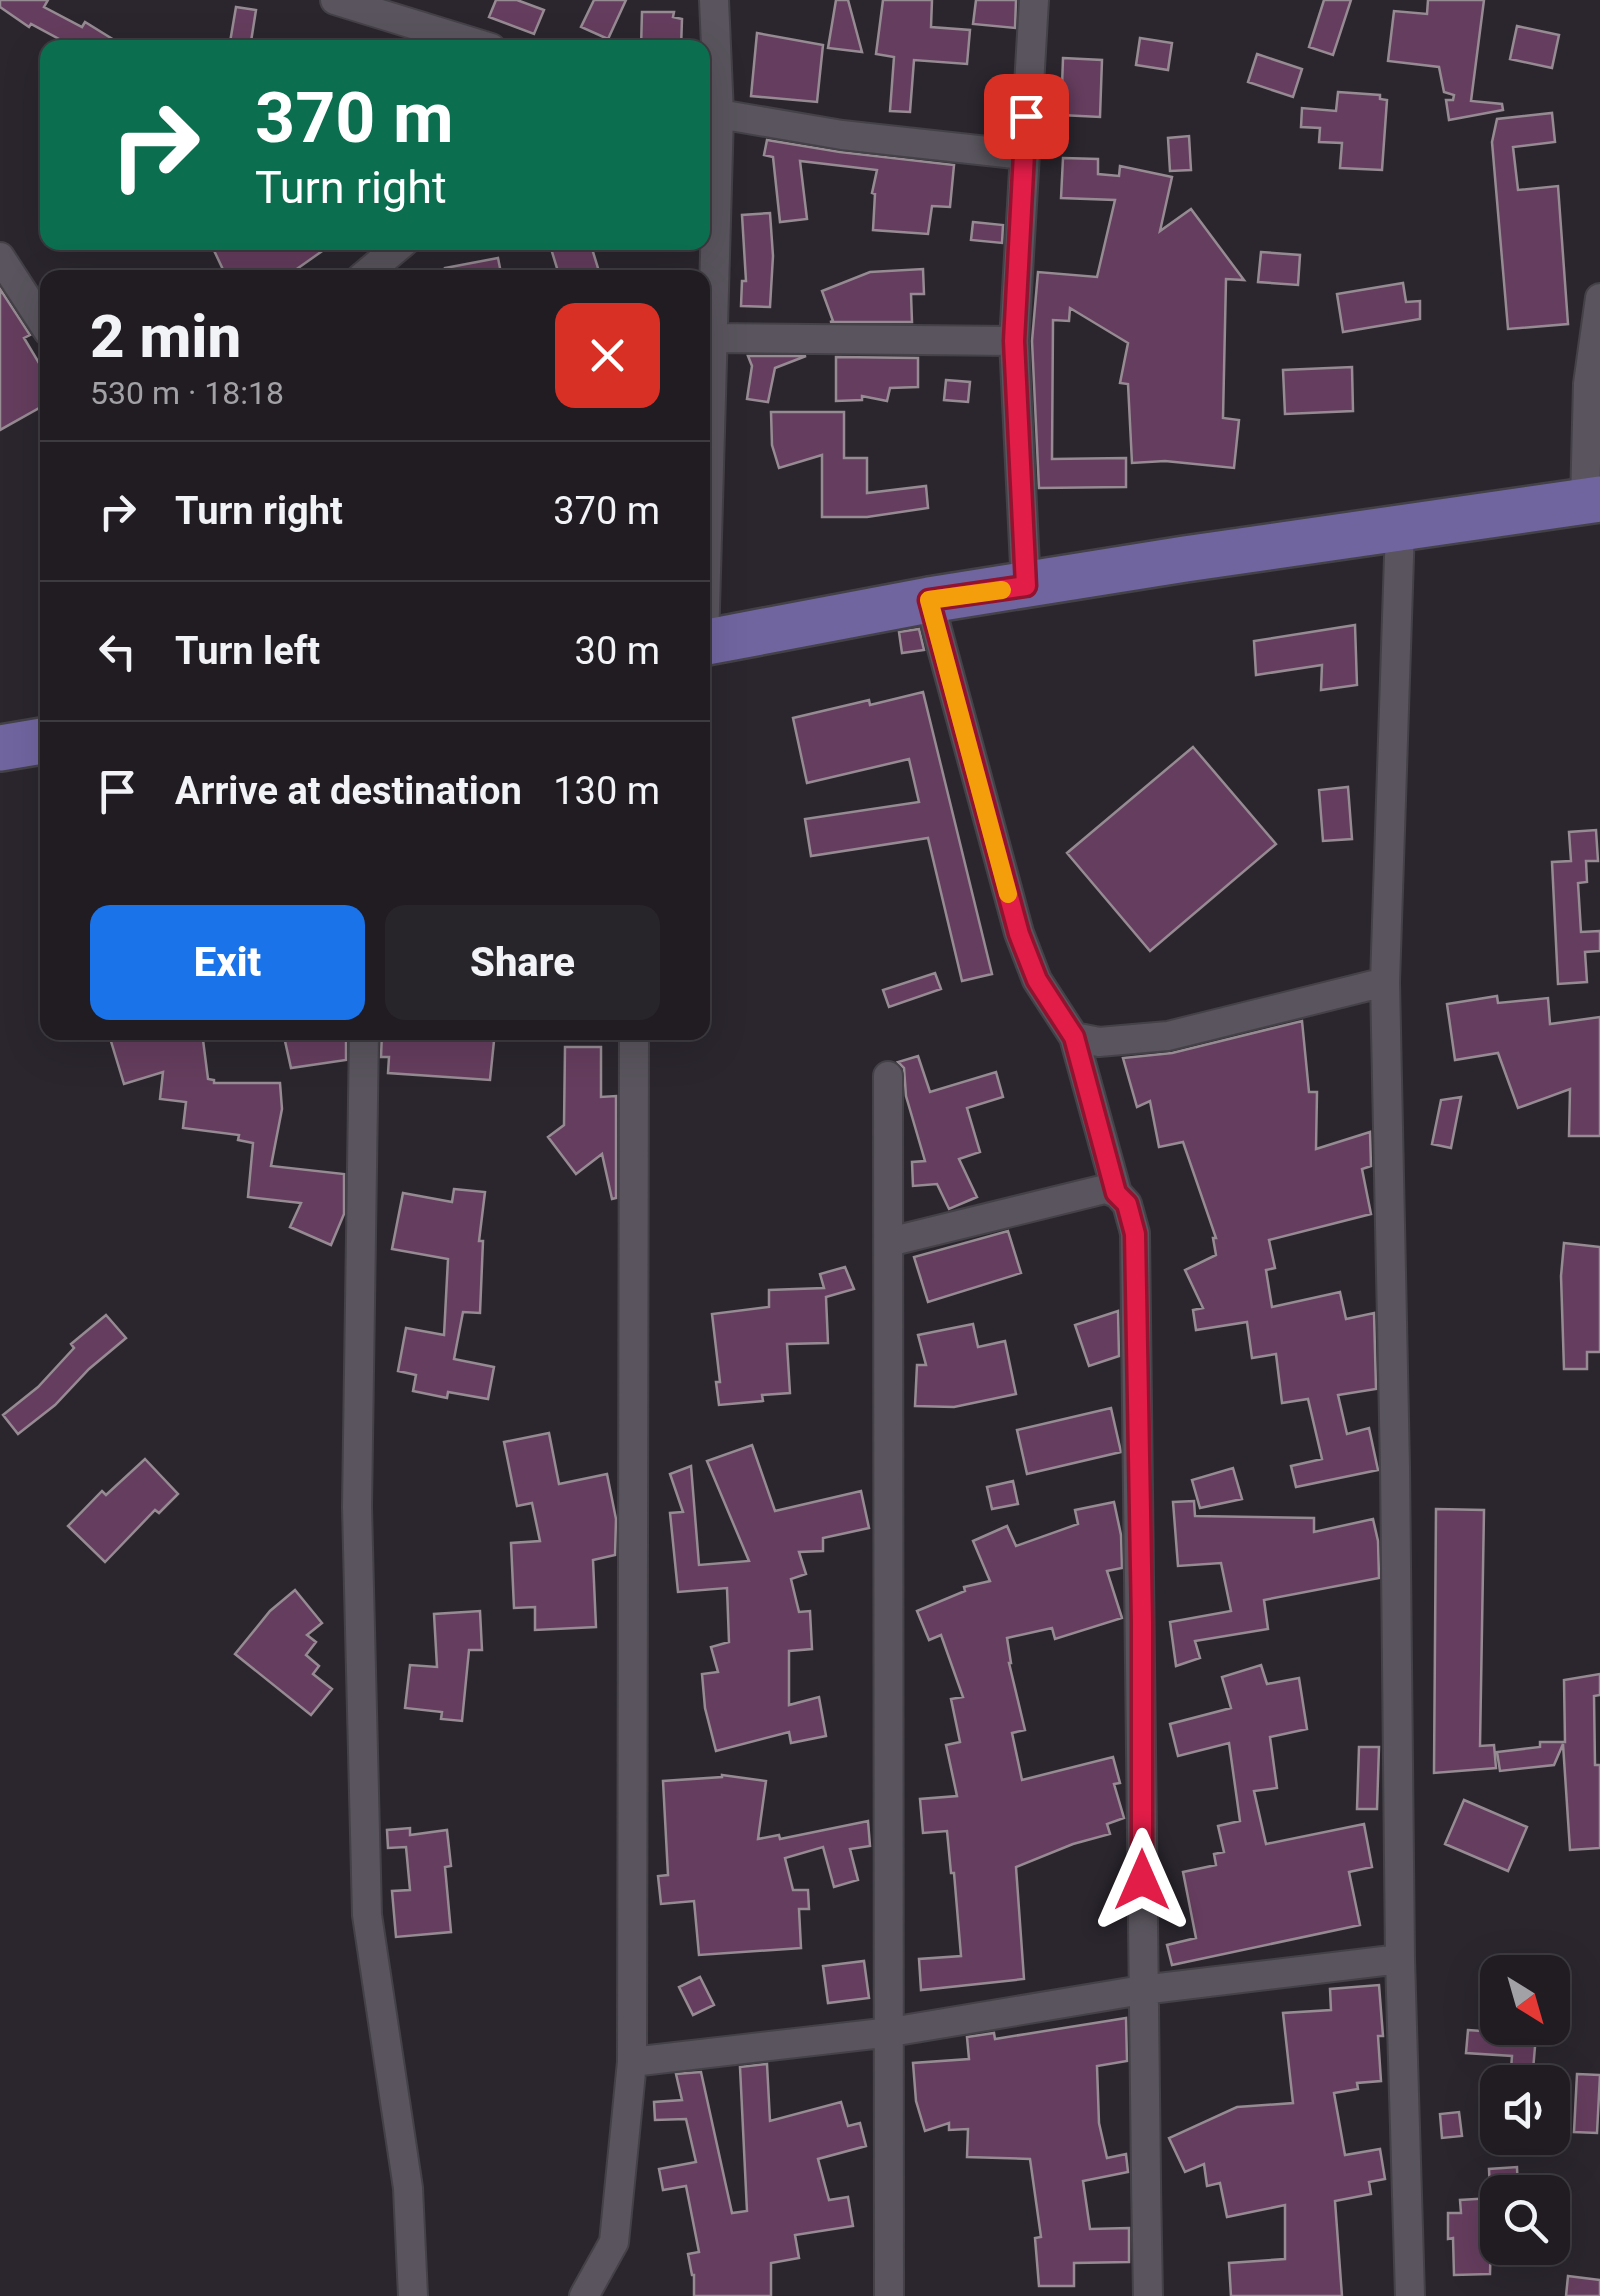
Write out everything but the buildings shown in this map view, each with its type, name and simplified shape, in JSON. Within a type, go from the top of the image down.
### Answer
[{"type":"main road","points":[[710,642],[929,600],[1592,501]]},
{"type":"main road","points":[[0,748],[40,741]]},
{"type":"street","points":[[336,0],[465,40]]},
{"type":"street","points":[[710,449],[714,338],[714,0]]},
{"type":"street","points":[[1026,586],[1014,341],[1034,0]]},
{"type":"street","points":[[711,109],[842,135],[1023,155]]},
{"type":"street","points":[[371,270],[394,250]]},
{"type":"street","points":[[0,257],[40,319]]},
{"type":"street","points":[[1592,501],[1588,384],[1600,298]]},
{"type":"street","points":[[714,338],[1014,341]]},
{"type":"street","points":[[1400,527],[1385,982],[1400,1959],[1410,2296]]},
{"type":"street","points":[[929,600],[1019,934],[1037,980],[1074,1037],[1116,1193]]},
{"type":"street","points":[[1074,1037],[1099,1042],[1168,1036],[1385,982]]},
{"type":"street","points":[[364,1040],[356,1507],[367,1916],[408,2188],[413,2296]]},
{"type":"street","points":[[584,2296],[614,2242],[632,2062],[634,1040]]},
{"type":"street","points":[[888,1076],[889,2296]]},
{"type":"street","points":[[889,1242],[1105,1190],[1116,1193],[1127,1204],[1135,1234],[1148,2296]]},
{"type":"street","points":[[632,2062],[891,2032],[1142,1990],[1400,1959]]},
{"type":"slow traffic","points":[[1002,590],[929,600],[1008,894]]},
{"type":"route","points":[[1026,116],[1014,341],[1026,586],[929,600],[1019,934],[1037,980],[1074,1037],[1116,1193],[1127,1204],[1135,1234],[1142,1880]]}]
